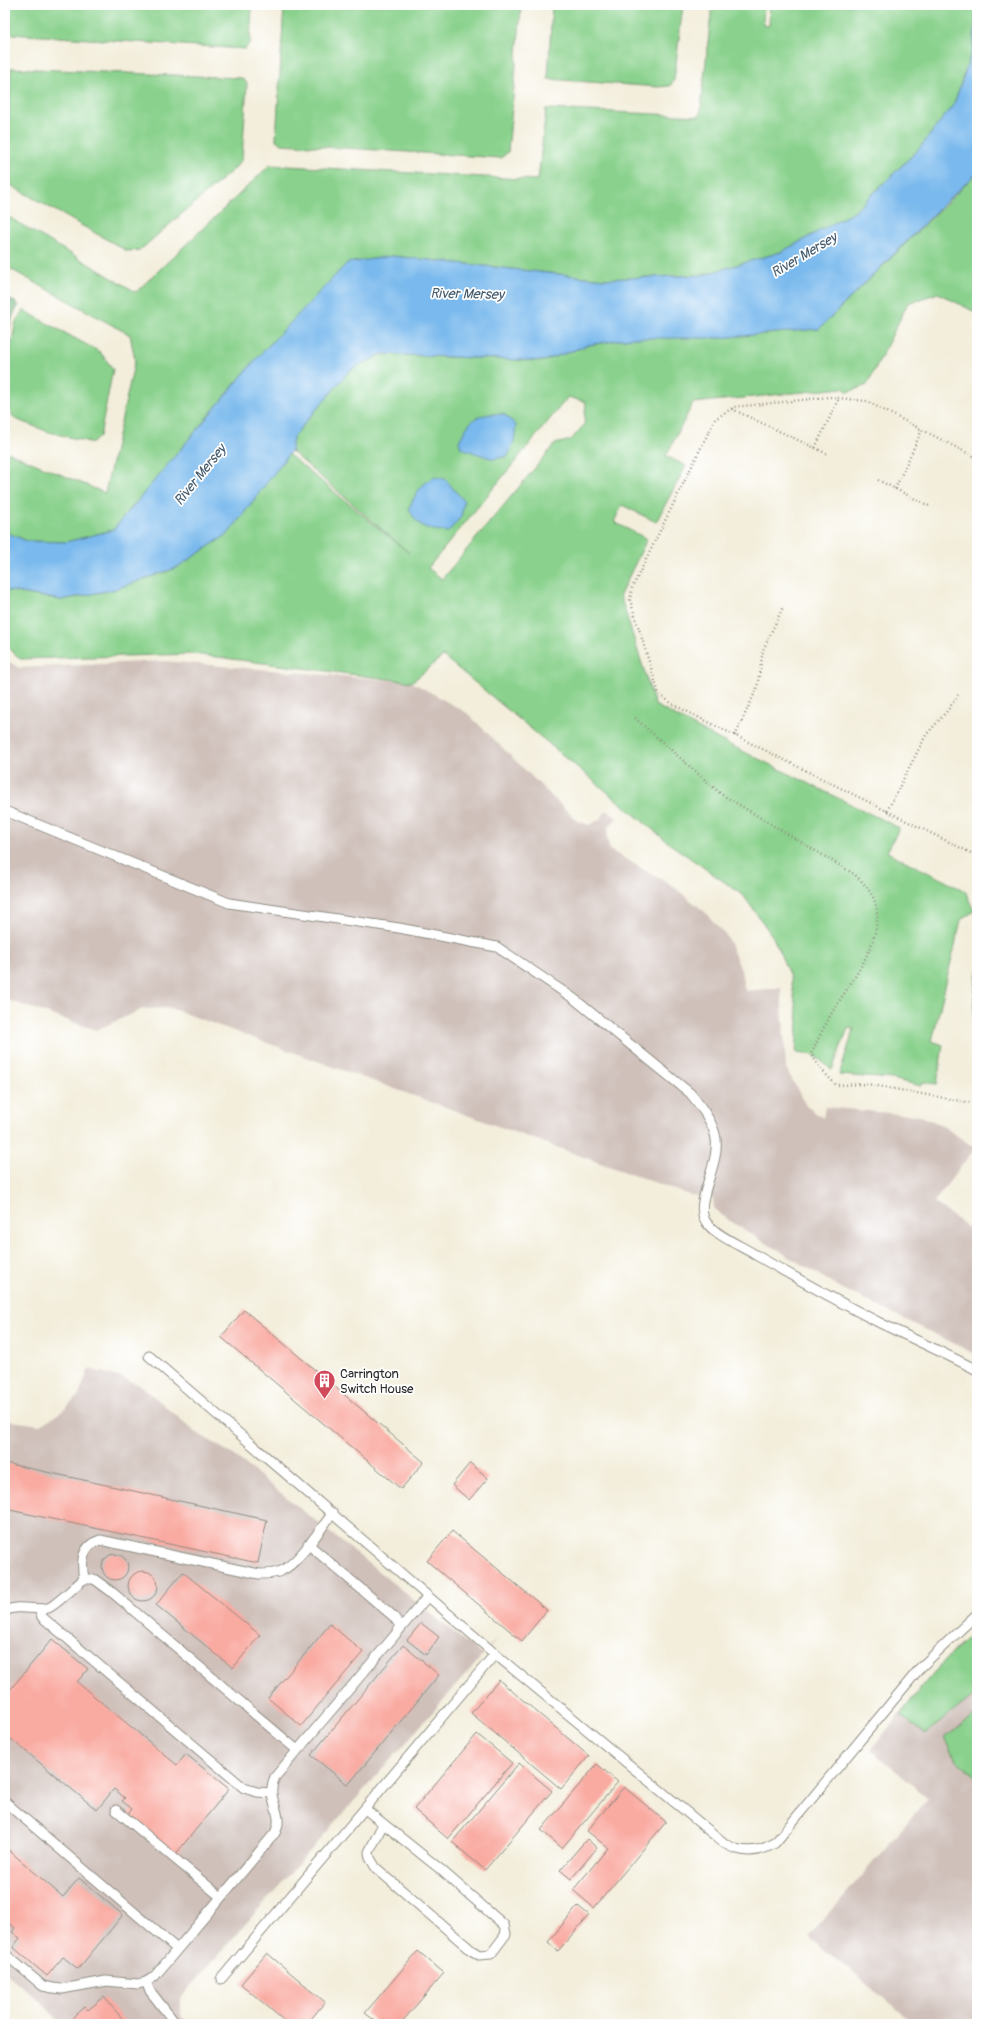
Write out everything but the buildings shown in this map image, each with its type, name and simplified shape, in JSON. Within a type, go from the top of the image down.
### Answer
[{"type":"lane","points":[[5,811],[228,903],[399,928],[497,947],[573,998],[690,1093],[703,1109],[715,1134],[717,1156],[704,1198],[702,1212],[706,1222],[719,1233],[787,1273],[882,1324],[933,1347],[977,1370]]},
{"type":"lane","points":[[149,1356],[496,1654],[724,1843],[732,1848],[749,1852],[767,1848],[776,1843],[920,1668],[977,1614]]},
{"type":"lane","points":[[84,1579],[82,1564],[86,1549],[91,1543],[100,1540],[194,1561],[260,1574],[270,1574],[281,1571],[290,1565],[333,1514]]},
{"type":"lane","points":[[308,1544],[393,1616],[399,1624],[399,1630]]},
{"type":"lane","points":[[7,1607],[39,1609],[50,1608],[84,1579],[94,1579],[100,1582],[297,1750]]},
{"type":"lane","points":[[5,1954],[43,1986],[53,1988],[62,1989],[106,1981],[138,1984],[146,1982],[154,1977],[277,1829],[279,1820],[271,1793],[275,1777],[428,1596]]},
{"type":"lane","points":[[39,1609],[42,1617],[244,1788],[256,1792],[271,1793]]},
{"type":"lane","points":[[221,1979],[496,1654]]},
{"type":"lane","points":[[5,1802],[176,1949]]},
{"type":"lane","points":[[365,1809],[440,1869],[504,1925],[506,1934],[490,1954],[479,1955],[471,1950],[376,1868],[370,1858],[369,1852],[383,1824]]},
{"type":"lane","points":[[116,1810],[221,1898]]},
{"type":"lane","points":[[146,1982],[150,1991],[176,2024]]},
{"type":"path","points":[[815,448],[839,398]]},
{"type":"path","points":[[977,458],[866,401],[839,398],[806,399],[731,408],[715,419],[632,588],[630,600],[659,694],[672,704],[977,856]]},
{"type":"path","points":[[731,408],[828,454]]},
{"type":"path","points":[[895,489],[922,430]]},
{"type":"path","points":[[878,480],[929,506]]},
{"type":"path","points":[[735,736],[757,688],[763,650],[783,607]]},
{"type":"path","points":[[887,811],[926,735],[948,710],[958,695]]},
{"type":"path","points":[[635,718],[721,794],[854,874],[869,888],[877,910],[876,932],[859,968],[832,1012],[812,1054],[820,1068],[836,1085],[867,1084],[977,1104]]},
{"type":"shaded area","points":[[5,651],[8,661],[19,668],[163,661],[412,682],[467,713],[577,821],[589,825],[599,820],[607,810],[617,818],[608,828],[607,839],[610,850],[674,887],[704,911],[727,937],[741,970],[745,991],[781,988],[786,1068],[806,1106],[823,1118],[825,1107],[921,1116],[940,1124],[975,1148],[934,1202],[977,1235],[977,1355],[841,1288],[731,1222],[714,1209],[713,1198],[692,1196],[170,1008],[143,1009],[96,1030],[5,999]]},
{"type":"shaded area","points":[[89,1369],[123,1378],[143,1387],[194,1431],[235,1456],[481,1654],[499,1637],[181,1997],[181,2016],[189,2024],[59,2024],[49,2010],[5,1972],[5,1420],[40,1425],[61,1412],[79,1395]]},
{"type":"shaded area","points":[[977,1630],[977,1742],[956,1760],[977,1778],[977,2024],[915,2024],[809,1937],[928,1798],[871,1750],[925,1682],[956,1647]]},
{"type":"green space","points":[[5,5],[252,5],[250,42],[245,49],[11,34],[5,31]]},
{"type":"green space","points":[[284,5],[518,5],[521,10],[508,152],[501,158],[282,144],[276,140]]},
{"type":"green space","points":[[552,5],[683,5],[674,80],[670,86],[658,87],[548,79]]},
{"type":"green space","points":[[712,5],[764,5],[763,25],[769,26],[770,5],[977,5],[973,48],[954,104],[918,150],[854,212],[781,252],[703,275],[604,279],[392,256],[256,359],[113,530],[66,542],[27,541],[5,532],[5,451],[105,493],[135,360],[130,335],[5,266],[5,215],[136,292],[270,165],[538,180],[546,109],[700,116]]},
{"type":"green space","points":[[11,68],[242,78],[247,83],[242,159],[234,169],[140,250],[127,251],[10,185],[6,178]]},
{"type":"green space","points":[[977,173],[977,313],[938,293],[908,303],[867,385],[848,392],[843,388],[693,403],[666,456],[686,466],[656,522],[622,505],[614,522],[647,539],[620,595],[655,705],[716,738],[899,828],[887,852],[965,891],[974,911],[961,920],[932,1041],[943,1045],[937,1084],[921,1082],[921,1086],[892,1079],[839,1075],[854,1029],[848,1028],[832,1070],[814,1055],[796,1053],[798,1021],[791,979],[773,937],[743,895],[670,844],[443,656],[412,682],[193,654],[20,659],[5,644],[5,590],[61,600],[112,590],[176,568],[228,534],[288,454],[409,553],[291,451],[293,437],[350,370],[382,354],[543,361],[589,345],[630,338],[819,329]],"holes":[[[568,397],[586,402],[584,425],[571,440],[555,444],[442,579],[428,568]]]},
{"type":"green space","points":[[5,295],[19,305],[13,315],[5,346]]},
{"type":"green space","points":[[23,310],[100,352],[113,369],[100,436],[93,443],[49,432],[15,419],[8,409],[5,375],[16,321]]},
{"type":"green space","points":[[977,971],[977,1041],[974,1041],[974,999]]},
{"type":"green space","points":[[977,1630],[977,1693],[925,1734],[900,1715],[946,1659]]},
{"type":"green space","points":[[977,1713],[977,1777],[956,1760],[945,1738]]},
{"type":"water","name":"River Mersey","points":[[977,13],[977,173],[819,329],[720,338],[630,338],[589,345],[543,361],[382,354],[350,370],[293,437],[291,451],[228,534],[176,568],[112,590],[61,600],[5,590],[5,532],[27,541],[66,542],[113,530],[256,359],[347,263],[392,256],[604,279],[703,275],[781,252],[854,212],[918,150],[954,104],[973,48]]},
{"type":"water","points":[[504,414],[516,425],[514,441],[508,456],[493,459],[461,448],[459,441],[471,422],[474,419],[484,415]]},
{"type":"water","points":[[435,477],[445,479],[464,501],[461,517],[448,532],[424,527],[412,515],[409,508],[422,486]]},
{"type":"place","name":"Carrington Switch House","points":[[324,1400]]}]
